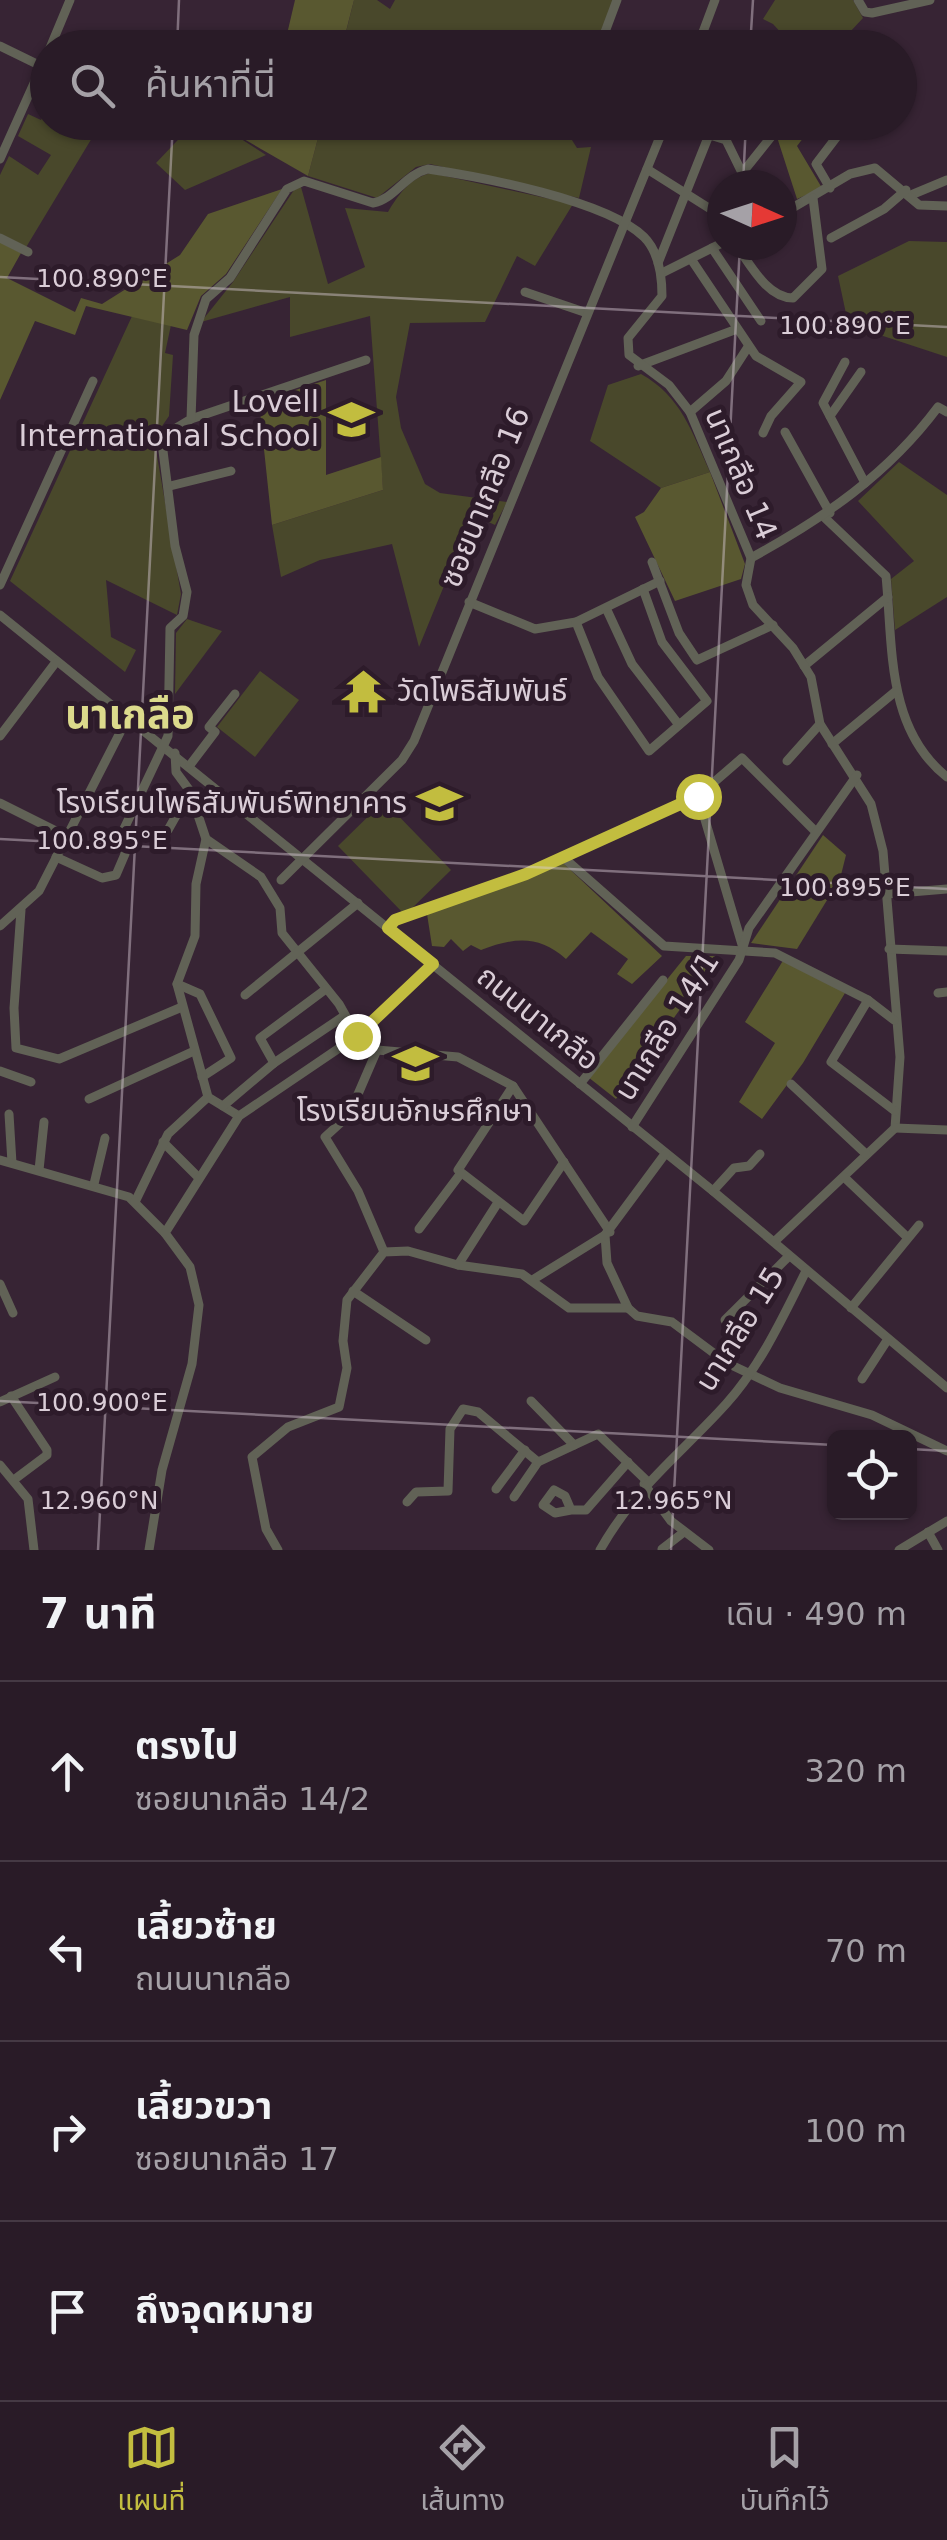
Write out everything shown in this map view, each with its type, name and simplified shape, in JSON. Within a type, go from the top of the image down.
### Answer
[{"type":"street","points":[[57,30],[70,0]]},
{"type":"street","points":[[606,30],[617,0]]},
{"type":"street","points":[[703,30],[715,0]]},
{"type":"street","points":[[858,0],[865,12],[872,13],[930,0]]},
{"type":"street","points":[[0,46],[30,60]]},
{"type":"street","points":[[0,159],[30,93]]},
{"type":"street","name":"ซอยนาเกลือ 16","points":[[281,880],[408,750],[660,140]]},
{"type":"street","points":[[660,268],[707,140]]},
{"type":"street","points":[[721,140],[728,143],[741,170]]},
{"type":"street","points":[[744,170],[769,140]]},
{"type":"street","points":[[830,188],[816,164],[834,140]]},
{"type":"street","points":[[797,206],[850,174],[876,168],[909,192],[919,205],[947,206]]},
{"type":"street","points":[[191,419],[194,335],[206,299],[230,278],[296,182],[373,202],[384,201],[413,172],[428,169],[578,202],[645,238],[660,268],[662,296],[628,338],[628,356],[638,366],[738,330]]},
{"type":"street","points":[[647,170],[707,207]]},
{"type":"street","points":[[831,238],[909,192],[947,180]]},
{"type":"street","points":[[747,260],[782,298],[793,298],[822,269],[813,198]]},
{"type":"street","points":[[0,238],[28,252]]},
{"type":"street","points":[[660,268],[707,251]]},
{"type":"street","points":[[691,259],[748,347],[762,361],[802,383],[773,413],[763,434]]},
{"type":"street","points":[[725,260],[761,321]]},
{"type":"street","points":[[525,292],[587,313]]},
{"type":"street","points":[[690,412],[726,381],[748,347]]},
{"type":"street","points":[[56,858],[102,878],[116,876],[124,854],[122,833],[164,744],[171,686],[170,628],[183,616],[187,592],[175,546],[163,452],[166,434],[191,419],[348,361],[366,360]]},
{"type":"street","points":[[845,362],[822,398],[865,483]]},
{"type":"street","name":"นาเกลือ 14","points":[[638,366],[668,385],[690,412],[751,558],[746,584],[753,605],[804,666],[817,696],[820,724],[856,775],[880,828],[900,1058],[894,1128]]},
{"type":"street","points":[[830,416],[861,372]]},
{"type":"street","points":[[0,585],[94,381]]},
{"type":"street","points":[[751,558],[828,516],[910,445],[938,407],[947,412]]},
{"type":"street","points":[[785,432],[828,516],[886,576],[896,691],[916,745],[947,777]]},
{"type":"street","points":[[170,486],[232,471]]},
{"type":"street","points":[[652,562],[679,633],[697,660],[772,625]]},
{"type":"street","points":[[469,602],[535,628],[576,622],[660,581]]},
{"type":"street","points":[[576,622],[598,677],[649,750],[707,701],[662,642],[643,589]]},
{"type":"street","points":[[804,666],[888,597]]},
{"type":"street","points":[[606,608],[632,664],[679,725]]},
{"type":"street","name":"ถนนนาเกลือ","points":[[0,615],[176,753],[713,1191],[947,1388]]},
{"type":"street","points":[[0,736],[56,662]]},
{"type":"street","points":[[832,744],[896,691]]},
{"type":"street","points":[[190,765],[216,732],[209,727],[235,694]]},
{"type":"street","points":[[0,926],[39,891],[128,717]]},
{"type":"street","points":[[787,761],[820,724]]},
{"type":"street","points":[[176,753],[176,772],[190,792],[206,839],[228,858],[256,870],[280,908],[282,933],[357,1036],[376,1050],[458,1057],[513,1086],[544,1126],[608,1233],[607,1263],[628,1308]]},
{"type":"street","points":[[388,928],[395,920],[564,858],[698,796],[744,758],[816,832]]},
{"type":"street","name":"นาเกลือ 14/1","points":[[632,1127],[744,950],[750,928],[856,775]]},
{"type":"street","points":[[168,830],[190,792]]},
{"type":"street","points":[[698,796],[744,950]]},
{"type":"street","points":[[0,803],[66,836]]},
{"type":"street","points":[[206,839],[196,884],[196,936],[177,984],[208,1097],[239,1116]]},
{"type":"street","points":[[564,858],[664,946],[744,950],[790,958],[868,1000],[894,1020]]},
{"type":"street","points":[[888,894],[947,889]]},
{"type":"street","points":[[244,994],[298,955],[358,903]]},
{"type":"street","points":[[22,910],[13,1040],[16,1048],[59,1059],[182,1007]]},
{"type":"street","points":[[889,949],[947,950]]},
{"type":"street","points":[[165,1232],[239,1116],[357,1036],[433,964]]},
{"type":"street","points":[[580,1084],[663,980]]},
{"type":"street","points":[[177,984],[200,994],[231,1058],[202,1077]]},
{"type":"street","points":[[274,1063],[260,1038],[326,989]]},
{"type":"street","points":[[868,1000],[831,1062],[895,1111]]},
{"type":"street","points":[[222,1106],[274,1063],[344,1016]]},
{"type":"street","points":[[376,1050],[348,1115],[325,1137],[358,1190],[384,1252]]},
{"type":"street","points":[[89,1099],[194,1051]]},
{"type":"street","points":[[0,1071],[31,1082]]},
{"type":"street","points":[[791,1084],[866,1154]]},
{"type":"street","points":[[513,1086],[457,1166],[461,1173],[524,1221],[564,1162]]},
{"type":"street","points":[[136,1202],[164,1142],[208,1097]]},
{"type":"street","points":[[8,1114],[12,1163]]},
{"type":"street","points":[[39,1170],[44,1122]]},
{"type":"street","points":[[774,1242],[894,1128],[947,1130]]},
{"type":"street","points":[[94,1184],[106,1138]]},
{"type":"street","points":[[164,1142],[200,1178]]},
{"type":"street","points":[[534,1280],[608,1233],[665,1154]]},
{"type":"street","points":[[713,1191],[734,1168],[749,1166],[760,1154]]},
{"type":"street","points":[[0,1160],[94,1184],[136,1202],[190,1266],[199,1306],[192,1364],[162,1470],[149,1550]]},
{"type":"street","points":[[418,1229],[461,1173]]},
{"type":"street","points":[[844,1177],[907,1238]]},
{"type":"street","points":[[458,1265],[497,1204]]},
{"type":"street","points":[[851,1308],[919,1225]]},
{"type":"street","points":[[278,1550],[266,1528],[252,1457],[288,1427],[339,1407],[347,1368],[343,1340],[346,1300],[384,1252],[408,1251],[534,1280],[546,1295],[569,1308],[628,1308],[646,1319],[686,1329],[727,1363],[749,1374],[788,1391],[872,1415],[947,1451]]},
{"type":"street","points":[[725,1320],[789,1256]]},
{"type":"street","name":"นาเกลือ 15","points":[[600,1550],[645,1482],[727,1403],[749,1374],[806,1271]]},
{"type":"street","points":[[0,1284],[13,1313]]},
{"type":"street","points":[[352,1291],[426,1340]]},
{"type":"street","points":[[862,1379],[888,1338]]},
{"type":"street","points":[[0,1402],[56,1377]]},
{"type":"street","points":[[11,1396],[47,1455],[15,1479]]},
{"type":"street","points":[[530,1401],[574,1445]]},
{"type":"street","points":[[408,1502],[416,1492],[448,1491],[450,1429],[463,1409],[478,1412],[538,1462]]},
{"type":"street","points":[[514,1497],[538,1462],[598,1434],[628,1462],[684,1532],[709,1550]]},
{"type":"street","points":[[496,1489],[525,1450]]},
{"type":"street","points":[[571,1510],[586,1510],[628,1462]]},
{"type":"street","points":[[0,1466],[15,1479],[32,1512],[34,1550]]},
{"type":"street","points":[[899,1550],[947,1521]]},
{"type":"street","points":[[662,1549],[684,1532]]},
{"type":"street","points":[[928,1532],[938,1550]]},
{"type":"shaded area","points":[[295,0],[354,0],[346,30],[288,30]]},
{"type":"shaded area","points":[[354,0],[377,0],[390,9],[395,0],[615,0],[603,30],[346,30]]},
{"type":"shaded area","points":[[775,0],[853,0],[863,18],[852,30],[778,30],[763,19]]},
{"type":"shaded area","points":[[28,114],[30,140],[91,140],[25,249],[0,235],[0,175],[9,156],[38,175],[51,155],[18,136]]},
{"type":"shaded area","points":[[178,140],[243,140],[266,155],[185,190],[156,163]]},
{"type":"shaded area","points":[[246,140],[318,140],[308,176]]},
{"type":"shaded area","points":[[318,140],[572,140],[577,148],[591,147],[579,198],[430,164],[416,167],[377,198],[308,176]]},
{"type":"shaded area","points":[[778,140],[802,140],[797,146],[822,188],[797,199],[797,170],[788,170]]},
{"type":"shaded area","points":[[431,173],[573,204],[535,266],[517,256],[485,322],[410,323],[396,397],[401,428],[425,484],[440,493],[507,502],[495,525],[473,515],[419,647],[392,544],[320,560],[281,577],[272,525],[383,490],[370,316],[290,337],[290,297],[201,322],[233,282],[294,190],[301,187],[328,284],[365,267],[345,208],[388,212],[411,183]]},
{"type":"shaded area","points":[[282,189],[226,274],[201,296],[187,330],[86,306],[75,335],[35,321],[0,400],[0,242],[21,253],[7,278],[75,312],[81,298],[102,304],[180,255],[208,214]]},
{"type":"shaded area","points":[[909,241],[947,242],[947,357],[877,334],[851,337],[838,276]]},
{"type":"shaded area","points":[[133,314],[171,325],[165,353],[173,355],[169,416],[160,429],[156,450],[181,594],[177,615],[106,580],[111,637],[136,650],[125,672],[10,581]]},
{"type":"shaded area","points":[[641,374],[676,404],[710,472],[661,488],[590,441],[608,385]]},
{"type":"shaded area","points":[[326,380],[326,475],[381,457],[383,490],[272,525],[259,402]]},
{"type":"shaded area","points":[[899,462],[947,495],[947,597],[895,630],[891,579],[914,561],[858,501]]},
{"type":"shaded area","points":[[710,472],[745,564],[741,579],[675,601],[635,517],[644,512],[661,488]]},
{"type":"shaded area","points":[[187,619],[222,631],[175,694],[176,633]]},
{"type":"shaded area","points":[[260,671],[299,700],[255,757],[217,727]]},
{"type":"shaded area","points":[[384,801],[451,870],[405,915],[338,846]]},
{"type":"shaded area","points":[[823,835],[846,855],[840,879],[797,949],[751,943]]},
{"type":"shaded area","points":[[561,861],[662,956],[632,984],[617,974],[628,959],[591,932],[566,959],[545,945],[525,941],[481,950],[471,945],[463,951],[451,939],[444,947],[432,946],[427,914],[527,879]]},
{"type":"shaded area","points":[[686,956],[718,956],[616,1099],[588,1077]]},
{"type":"shaded area","points":[[784,959],[845,993],[803,1063],[762,1119],[739,1102],[775,1043],[745,1022]]},
{"type":"place","name":"Lovell International School","points":[[352,419]]},
{"type":"place","name":"วัดโพธิสัมพันธ์","points":[[364,691]]},
{"type":"place","name":"โรงเรียนโพธิสัมพันธ์พิทยาคาร","points":[[440,803]]},
{"type":"place","name":"โรงเรียนอักษรศึกษา","points":[[415,1064]]},
{"type":"district","name":"นาเกลือ","points":[[130,714]]},
{"type":"route","points":[[357,1036],[433,964],[388,928],[395,920],[526,874],[698,796]]}]
